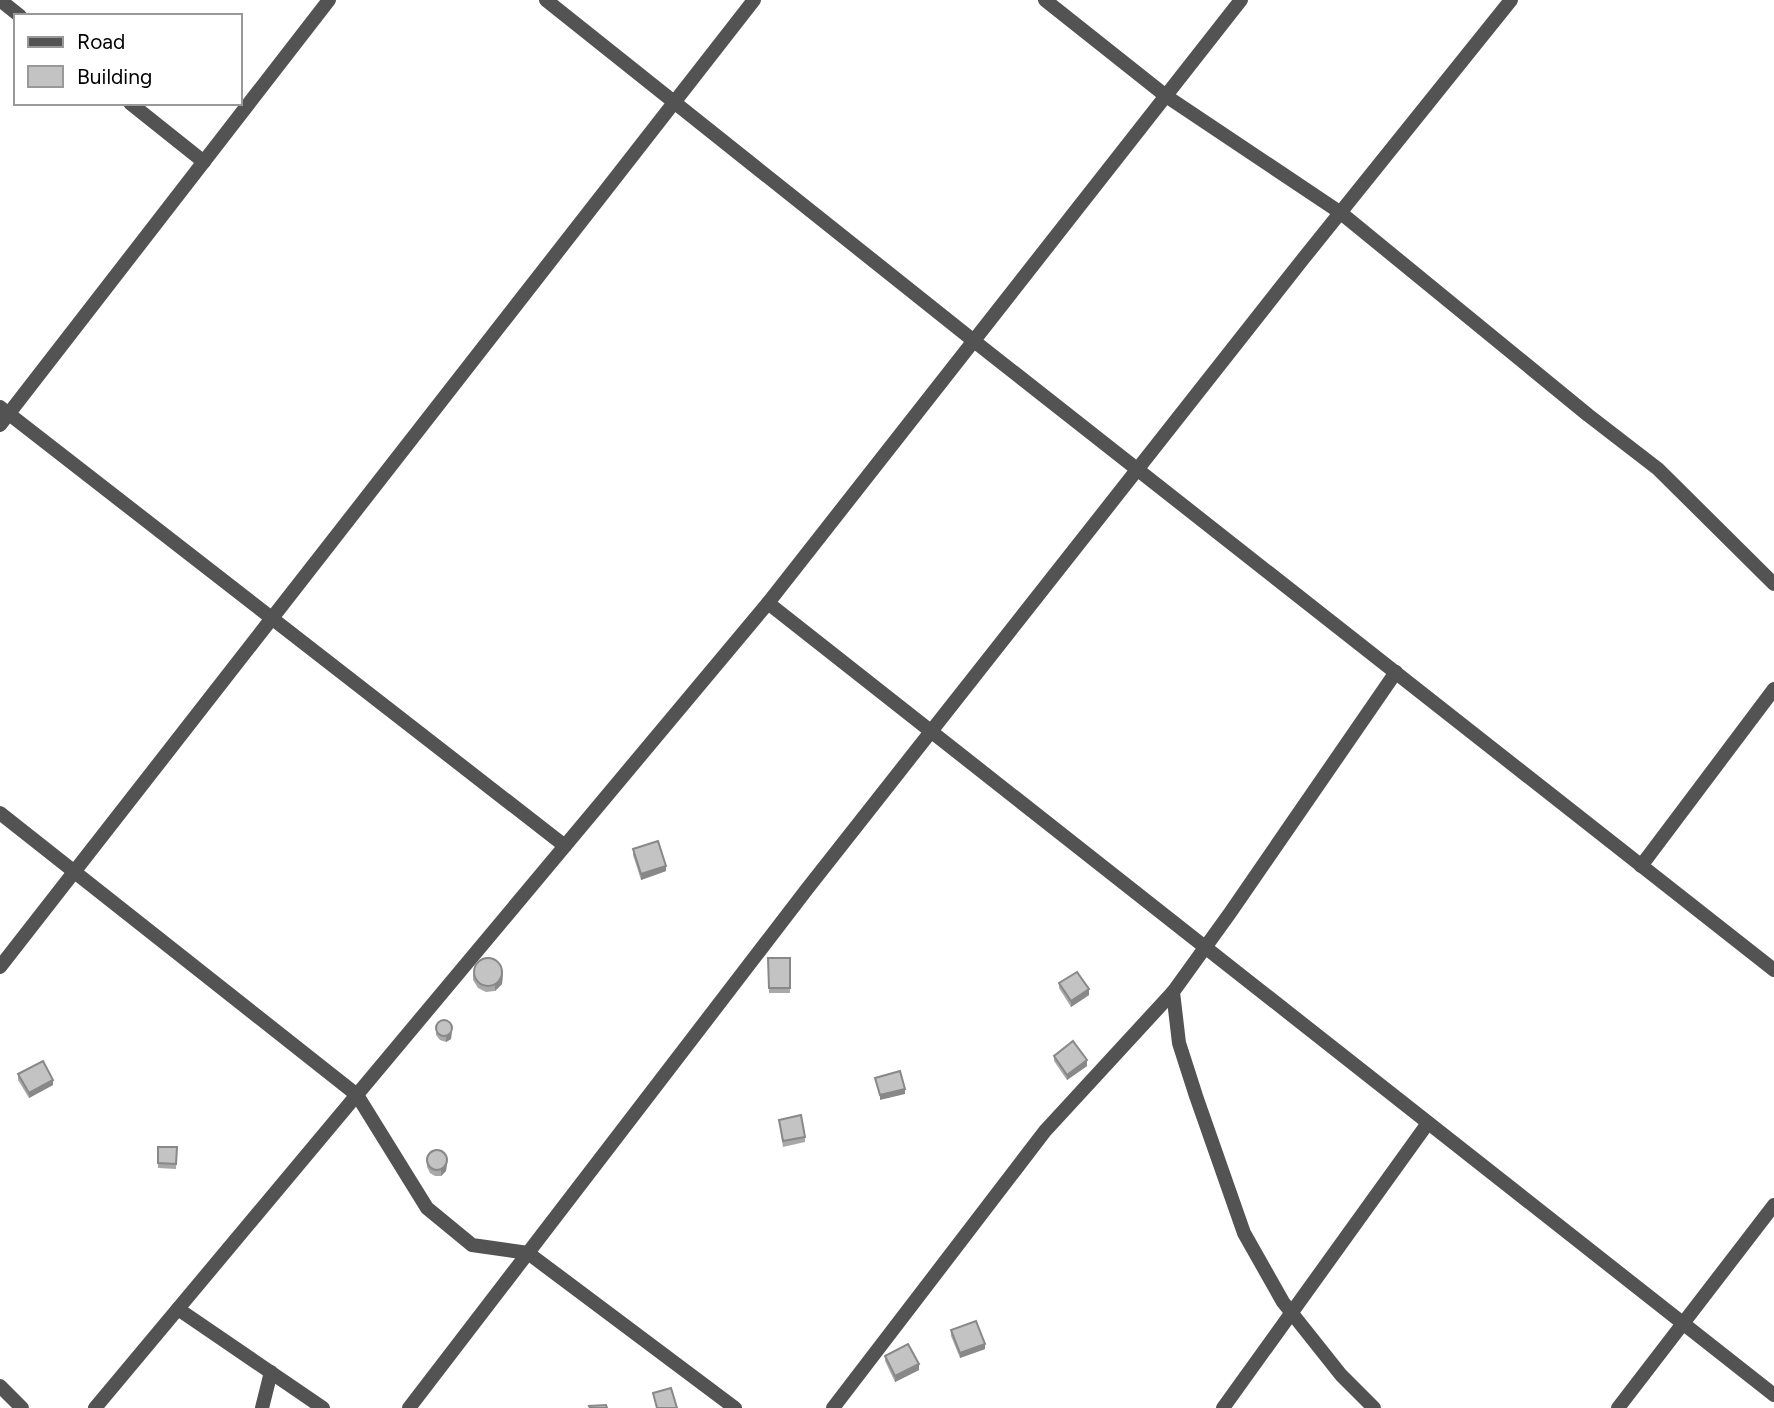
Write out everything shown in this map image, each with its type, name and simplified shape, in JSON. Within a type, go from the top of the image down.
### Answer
[{"type":"street","points":[[0,0],[18,14]]},
{"type":"street","points":[[329,0],[3,415],[272,618],[565,846]]},
{"type":"street","points":[[546,0],[974,341],[1774,970]]},
{"type":"street","points":[[0,967],[754,0]]},
{"type":"street","points":[[1045,0],[1166,96],[1341,213],[1658,469],[1774,584]]},
{"type":"street","points":[[95,1408],[768,603],[1241,0]]},
{"type":"street","points":[[410,1408],[807,889],[1511,0]]},
{"type":"street","points":[[133,105],[204,162]]},
{"type":"street","points":[[768,603],[1774,1395]]},
{"type":"street","points":[[833,1408],[1045,1131],[1173,992],[1395,673]]},
{"type":"street","points":[[1642,866],[1774,689]]},
{"type":"street","points":[[0,813],[357,1095],[427,1208],[472,1245],[528,1254],[735,1408]]},
{"type":"street","points":[[1173,992],[1180,1043],[1244,1233],[1283,1302],[1341,1375],[1374,1408]]},
{"type":"street","points":[[1223,1408],[1428,1123]]},
{"type":"street","points":[[1618,1408],[1774,1205]]},
{"type":"street","points":[[178,1309],[323,1408]]},
{"type":"street","points":[[262,1408],[271,1372]]},
{"type":"street","points":[[0,1386],[22,1408]]},
{"type":"building","points":[[658,841],[666,866],[641,874],[633,849]]},
{"type":"building","points":[[488,958],[498,962],[502,972],[498,982],[488,986],[478,982],[474,972],[478,962]]},
{"type":"building","points":[[768,958],[790,958],[790,988],[769,988]]},
{"type":"building","points":[[1077,972],[1089,989],[1071,1001],[1059,983]]},
{"type":"building","points":[[444,1020],[450,1022],[450,1034],[444,1036],[438,1034],[436,1028],[438,1022]]},
{"type":"building","points":[[1073,1041],[1087,1060],[1067,1075],[1054,1056]]},
{"type":"building","points":[[43,1061],[53,1080],[29,1093],[18,1074]]},
{"type":"building","points":[[900,1071],[905,1089],[880,1095],[875,1078]]},
{"type":"building","points":[[801,1115],[805,1137],[783,1141],[779,1120]]},
{"type":"building","points":[[158,1147],[177,1147],[176,1164],[158,1163]]},
{"type":"building","points":[[437,1150],[444,1153],[447,1160],[444,1167],[437,1170],[430,1167],[427,1160],[430,1153]]},
{"type":"building","points":[[976,1321],[985,1344],[960,1353],[951,1330]]},
{"type":"building","points":[[908,1344],[919,1364],[895,1376],[885,1356]]},
{"type":"building","points":[[671,1388],[677,1408],[657,1408],[653,1393]]},
{"type":"building","points":[[606,1405],[607,1408],[589,1406]]}]
